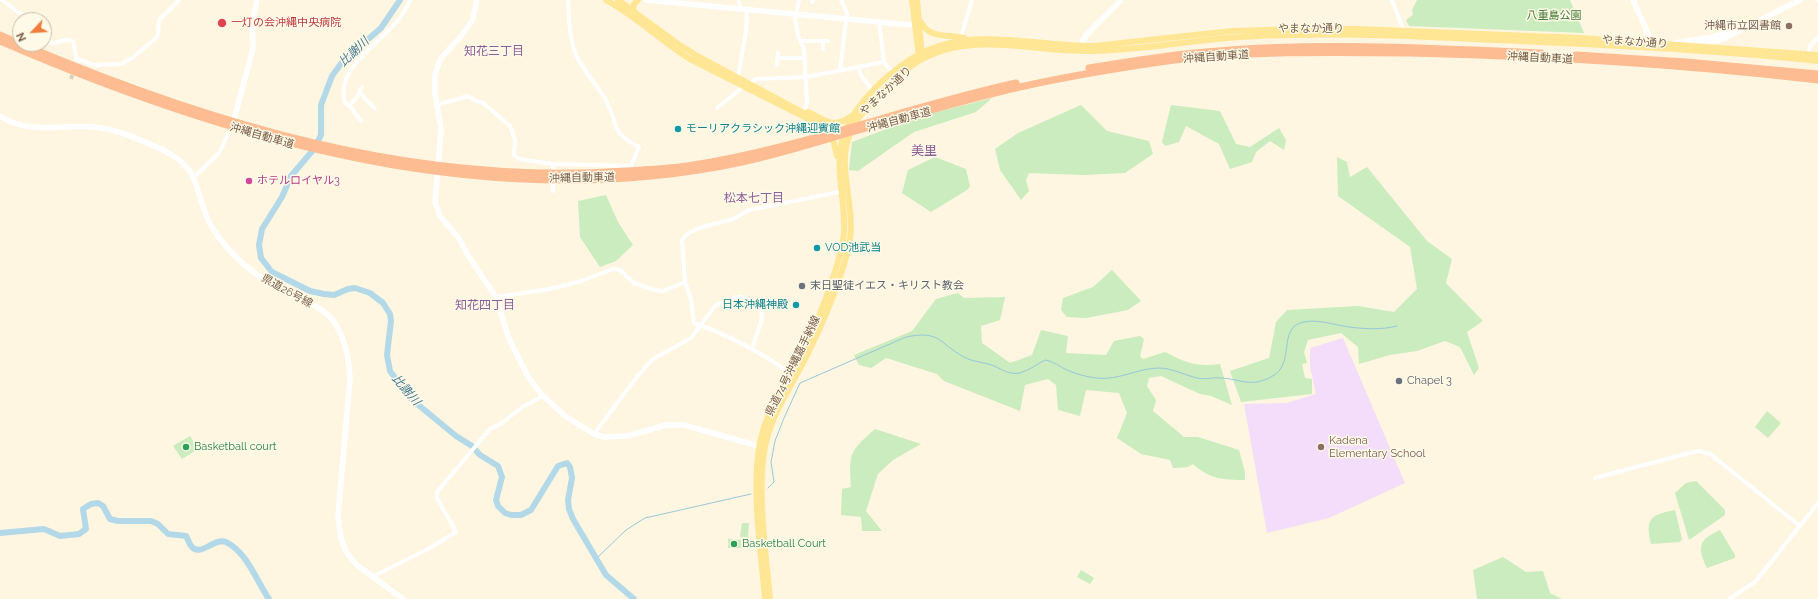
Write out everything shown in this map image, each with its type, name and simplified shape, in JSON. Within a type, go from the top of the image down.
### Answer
[{"type":"highway","name":"沖縄自動車道","points":[[0,35],[12,40]]},
{"type":"highway","name":"沖縄自動車道","points":[[0,41],[98,82],[202,119],[408,168],[463,175],[513,179],[581,179],[684,172],[745,162],[805,143],[999,87],[1073,71],[1170,56],[1245,49],[1359,47],[1461,49],[1686,62],[1818,74]]},
{"type":"highway","name":"沖縄自動車道","points":[[40,52],[154,97],[295,142]]},
{"type":"highway","name":"沖縄自動車道","points":[[861,127],[1020,87],[1074,76],[1171,61],[1238,55],[1359,52],[1559,58],[1708,69],[1818,80]]},
{"type":"main road","points":[[606,0],[622,3],[678,44],[738,78],[805,111],[838,124],[852,117]]},
{"type":"main road","points":[[633,10],[634,4],[638,0]]},
{"type":"main road","points":[[912,0],[917,21],[924,29],[932,33],[968,39]]},
{"type":"main road","points":[[917,0],[920,56]]},
{"type":"main road","points":[[622,3],[675,50],[816,123],[845,136]]},
{"type":"main road","name":"やまなか通り","points":[[1404,33],[1709,53],[1808,57],[1818,55]]},
{"type":"main road","name":"やまなか通り","points":[[845,136],[867,106],[920,56],[973,44],[1082,49],[1125,49],[1232,34],[1404,33],[1650,42],[1808,57],[1818,61]]},
{"type":"main road","name":"やまなか通り","points":[[845,136],[852,117],[874,91],[893,73],[920,56],[945,44],[968,39],[998,38],[1082,49]]},
{"type":"main road","points":[[805,111],[845,136]]},
{"type":"main road","points":[[816,123],[832,138],[839,161]]},
{"type":"main road","name":"県道74号沖縄嘉手納線","points":[[845,136],[839,161],[845,191]]},
{"type":"main road","name":"県道74号沖縄嘉手納線","points":[[765,599],[757,492],[762,447],[769,416],[793,375],[809,338],[841,251],[845,233],[845,136]]},
{"type":"main road","name":"県道74号沖縄嘉手納線","points":[[762,447],[770,599]]},
{"type":"street","points":[[2,0],[18,12]]},
{"type":"street","points":[[52,42],[66,40],[73,41],[77,61],[94,65],[126,62],[158,35],[159,20],[179,0]]},
{"type":"street","points":[[234,120],[253,48],[252,25],[256,0]]},
{"type":"street","points":[[361,121],[349,105],[345,103],[343,98],[345,79],[359,59],[398,20],[410,0]]},
{"type":"street","points":[[477,0],[475,12],[468,28],[446,51],[438,65],[435,84],[441,129],[435,202],[440,216],[458,238],[496,297],[516,353],[528,377],[543,396],[565,416],[594,434],[604,437],[620,437],[666,425],[684,425],[762,447]]},
{"type":"street","points":[[437,105],[468,96],[478,102],[483,103],[488,109],[503,119],[510,126],[515,140],[516,157],[526,161],[554,164],[631,166],[639,147],[621,136],[617,131],[606,100],[577,57],[570,32],[567,0]]},
{"type":"street","points":[[646,0],[911,25],[917,21]]},
{"type":"street","points":[[739,0],[739,8]]},
{"type":"street","points":[[799,0],[795,14],[798,35],[801,41],[804,58],[806,77],[807,102],[805,111]]},
{"type":"street","points":[[840,71],[847,19],[847,13],[841,0]]},
{"type":"street","points":[[961,37],[972,0]]},
{"type":"street","points":[[1082,49],[1083,40],[1089,32],[1121,0]]},
{"type":"street","points":[[1392,0],[1404,33]]},
{"type":"street","points":[[1633,0],[1650,38],[1650,42]]},
{"type":"street","points":[[1689,45],[1723,39],[1740,29],[1800,0]]},
{"type":"street","points":[[717,108],[739,90],[741,85],[738,78],[746,31],[747,10]]},
{"type":"street","points":[[879,22],[884,62],[893,73]]},
{"type":"street","points":[[1680,51],[1689,45],[1740,29]]},
{"type":"street","points":[[1808,57],[1810,46],[1818,38]]},
{"type":"street","points":[[1723,39],[1720,44],[1724,49]]},
{"type":"street","points":[[801,41],[828,41]]},
{"type":"street","points":[[823,41],[823,49]]},
{"type":"street","points":[[1689,45],[1709,53]]},
{"type":"street","points":[[777,66],[778,56],[804,58]]},
{"type":"street","points":[[751,84],[755,79],[806,77],[884,62]]},
{"type":"street","points":[[858,68],[862,77],[874,91]]},
{"type":"street","points":[[349,105],[360,93],[362,88]]},
{"type":"street","points":[[360,93],[375,109]]},
{"type":"street","name":"県道26号線","points":[[0,116],[16,125],[32,128],[88,127],[108,129],[126,134],[172,155],[183,164],[194,177],[209,222],[228,249],[245,266],[264,280],[321,310],[334,324],[340,335],[348,360],[350,378],[339,528],[343,545],[349,556],[357,565],[403,599]]},
{"type":"street","points":[[194,177],[218,153],[229,132]]},
{"type":"street","points":[[553,191],[554,164]]},
{"type":"street","points":[[793,375],[752,349],[702,325],[695,324],[693,321],[691,299],[686,282],[681,245],[682,240],[687,234],[708,224],[733,219],[760,206],[845,191]]},
{"type":"street","points":[[496,297],[550,289],[578,282],[613,269],[620,270],[634,283],[654,290],[662,291],[686,282]]},
{"type":"street","points":[[594,434],[636,378],[653,359],[691,338],[702,325],[712,309],[724,301],[740,296],[759,307],[762,313],[760,325],[752,349]]},
{"type":"street","points":[[372,577],[428,549],[456,532],[436,495],[440,488],[490,428],[502,423],[524,406],[543,396]]},
{"type":"street","points":[[1595,478],[1693,452],[1705,452],[1720,461],[1800,526]]},
{"type":"street","points":[[1729,599],[1746,590],[1755,582],[1818,503]]},
{"type":"shaded area","name":"Kadena Elementary School","points":[[1343,338],[1405,483],[1329,518],[1267,533],[1244,404],[1286,403],[1316,394],[1310,367],[1310,348]]},
{"type":"green space","name":"八重島公園","points":[[1417,0],[1570,0],[1584,33],[1409,26],[1406,20],[1413,15],[1412,10]]},
{"type":"green space","points":[[992,98],[976,112],[914,132],[858,171],[849,170],[852,142],[918,117]]},
{"type":"green space","points":[[1081,105],[1107,131],[1149,141],[1153,154],[1125,173],[1083,175],[1029,173],[1026,180],[1029,191],[1021,200],[1000,170],[995,149],[1018,133]]},
{"type":"green space","points":[[1171,105],[1220,111],[1236,144],[1250,147],[1279,128],[1286,140],[1284,150],[1270,141],[1256,152],[1252,162],[1230,169],[1219,144],[1186,126],[1179,142],[1165,146],[1162,142]]},
{"type":"green space","points":[[935,157],[966,169],[970,186],[967,190],[931,212],[902,193],[908,170]]},
{"type":"green space","points":[[1337,157],[1347,162],[1350,177],[1367,167],[1427,241],[1452,259],[1446,283],[1483,321],[1467,332],[1479,368],[1474,375],[1460,347],[1445,341],[1417,351],[1390,355],[1359,364],[1358,347],[1341,333],[1308,340],[1304,352],[1307,363],[1302,364],[1305,378],[1312,379],[1312,394],[1241,402],[1230,371],[1269,358],[1276,322],[1287,310],[1358,306],[1394,312],[1417,289],[1410,247],[1338,196]]},
{"type":"green space","points":[[606,195],[618,222],[633,245],[616,261],[600,267],[580,237],[578,201]]},
{"type":"green space","points":[[1112,270],[1141,301],[1128,310],[1086,318],[1067,317],[1061,310],[1063,298],[1093,287]]},
{"type":"green space","points":[[958,293],[964,298],[1005,297],[1000,320],[981,326],[982,343],[1010,363],[1032,355],[1041,330],[1068,336],[1066,353],[1106,355],[1114,341],[1140,336],[1144,339],[1140,356],[1143,359],[1165,352],[1192,363],[1204,365],[1220,364],[1232,405],[1211,396],[1200,394],[1161,376],[1149,378],[1147,386],[1156,400],[1153,411],[1184,437],[1198,437],[1239,450],[1245,472],[1245,480],[1217,478],[1205,473],[1193,464],[1188,467],[1173,468],[1170,460],[1141,454],[1117,438],[1127,413],[1119,393],[1086,390],[1080,416],[1058,410],[1056,385],[1048,379],[1025,385],[1020,411],[944,381],[937,374],[886,358],[871,368],[859,365],[854,355],[912,331],[936,299]]},
{"type":"green space","points":[[1767,411],[1781,423],[1768,438],[1755,427]]},
{"type":"green space","points":[[875,429],[921,444],[893,460],[878,474],[866,511],[882,531],[862,531],[861,517],[841,515],[842,489],[851,487],[850,467],[852,454],[855,448]]},
{"type":"green space","name":"Basketball court","points":[[190,436],[198,449],[182,459],[173,446]]},
{"type":"green space","points":[[1696,481],[1725,510],[1725,515],[1689,540],[1675,493],[1686,483]]},
{"type":"green space","points":[[1675,510],[1682,539],[1680,542],[1651,544],[1649,524],[1651,520],[1655,516]]},
{"type":"green space","points":[[742,523],[749,523],[748,538],[740,537]]},
{"type":"green space","points":[[1720,530],[1735,555],[1735,558],[1707,568],[1702,555],[1702,545],[1707,537]]},
{"type":"green space","name":"Basketball Court","points":[[728,539],[741,540],[741,548],[728,548]]},
{"type":"green space","points":[[1503,557],[1526,572],[1543,571],[1550,593],[1562,599],[1477,599],[1473,570]]},
{"type":"green space","points":[[1081,570],[1094,578],[1090,584],[1077,577]]},
{"type":"waterway","name":"比謝川","points":[[400,0],[381,28],[343,61],[332,76],[321,105],[321,135],[314,149],[291,176],[282,197],[262,229],[259,245],[261,258],[272,272],[310,291],[334,295],[348,289],[355,288],[370,293],[383,303],[390,314],[391,321],[387,355],[390,371],[410,398],[456,436],[472,446],[480,455],[498,466],[502,477],[496,500],[498,506],[505,513],[511,515],[521,515],[531,510],[558,466],[567,463],[570,467],[572,478],[568,500],[569,509],[573,519],[606,575],[634,599]]},
{"type":"waterway","points":[[768,488],[774,482],[771,462],[775,441],[800,383],[906,337],[917,335],[933,337],[967,359],[1013,373],[1024,372],[1045,360],[1074,373],[1096,378],[1112,378],[1143,370],[1159,368],[1168,369],[1200,379],[1221,378],[1246,382],[1257,382],[1271,377],[1279,371],[1283,364],[1288,338],[1296,325],[1310,321],[1367,329],[1397,326]]},
{"type":"waterway","points":[[597,558],[626,530],[645,518],[751,494]]},
{"type":"waterway","points":[[0,533],[44,529],[60,536],[79,534],[86,529],[83,509],[91,504],[98,503],[103,506],[110,519],[118,521],[151,521],[158,524],[168,534],[186,536],[191,546],[196,549],[200,550],[217,542],[226,542],[246,560],[269,599]]},
{"type":"tunnel","points":[[71,79],[74,70]]},
{"type":"place","name":"一灯の会沖縄中央病院","points":[[222,23]]},
{"type":"place","name":"沖縄市立図書館","points":[[1789,26]]},
{"type":"place","name":"モーリアクラシック沖縄迎賓館","points":[[678,129]]},
{"type":"place","name":"ホテルロイヤル3","points":[[249,181]]},
{"type":"place","name":"VOD池武当","points":[[817,248]]},
{"type":"place","name":"末日聖徒イエス・キリスト教会","points":[[802,286]]},
{"type":"place","name":"日本沖縄神殿","points":[[796,305]]},
{"type":"place","name":"Chapel 3","points":[[1399,381]]},
{"type":"place","name":"Basketball court","points":[[186,447]]},
{"type":"place","name":"Kadena Elementary School","points":[[1321,447]]},
{"type":"place","name":"Basketball Court","points":[[734,544]]},
{"type":"district","name":"知花三丁目","points":[[494,51]]},
{"type":"district","name":"美里","points":[[924,151]]},
{"type":"district","name":"松本七丁目","points":[[754,198]]},
{"type":"district","name":"知花四丁目","points":[[485,305]]}]
